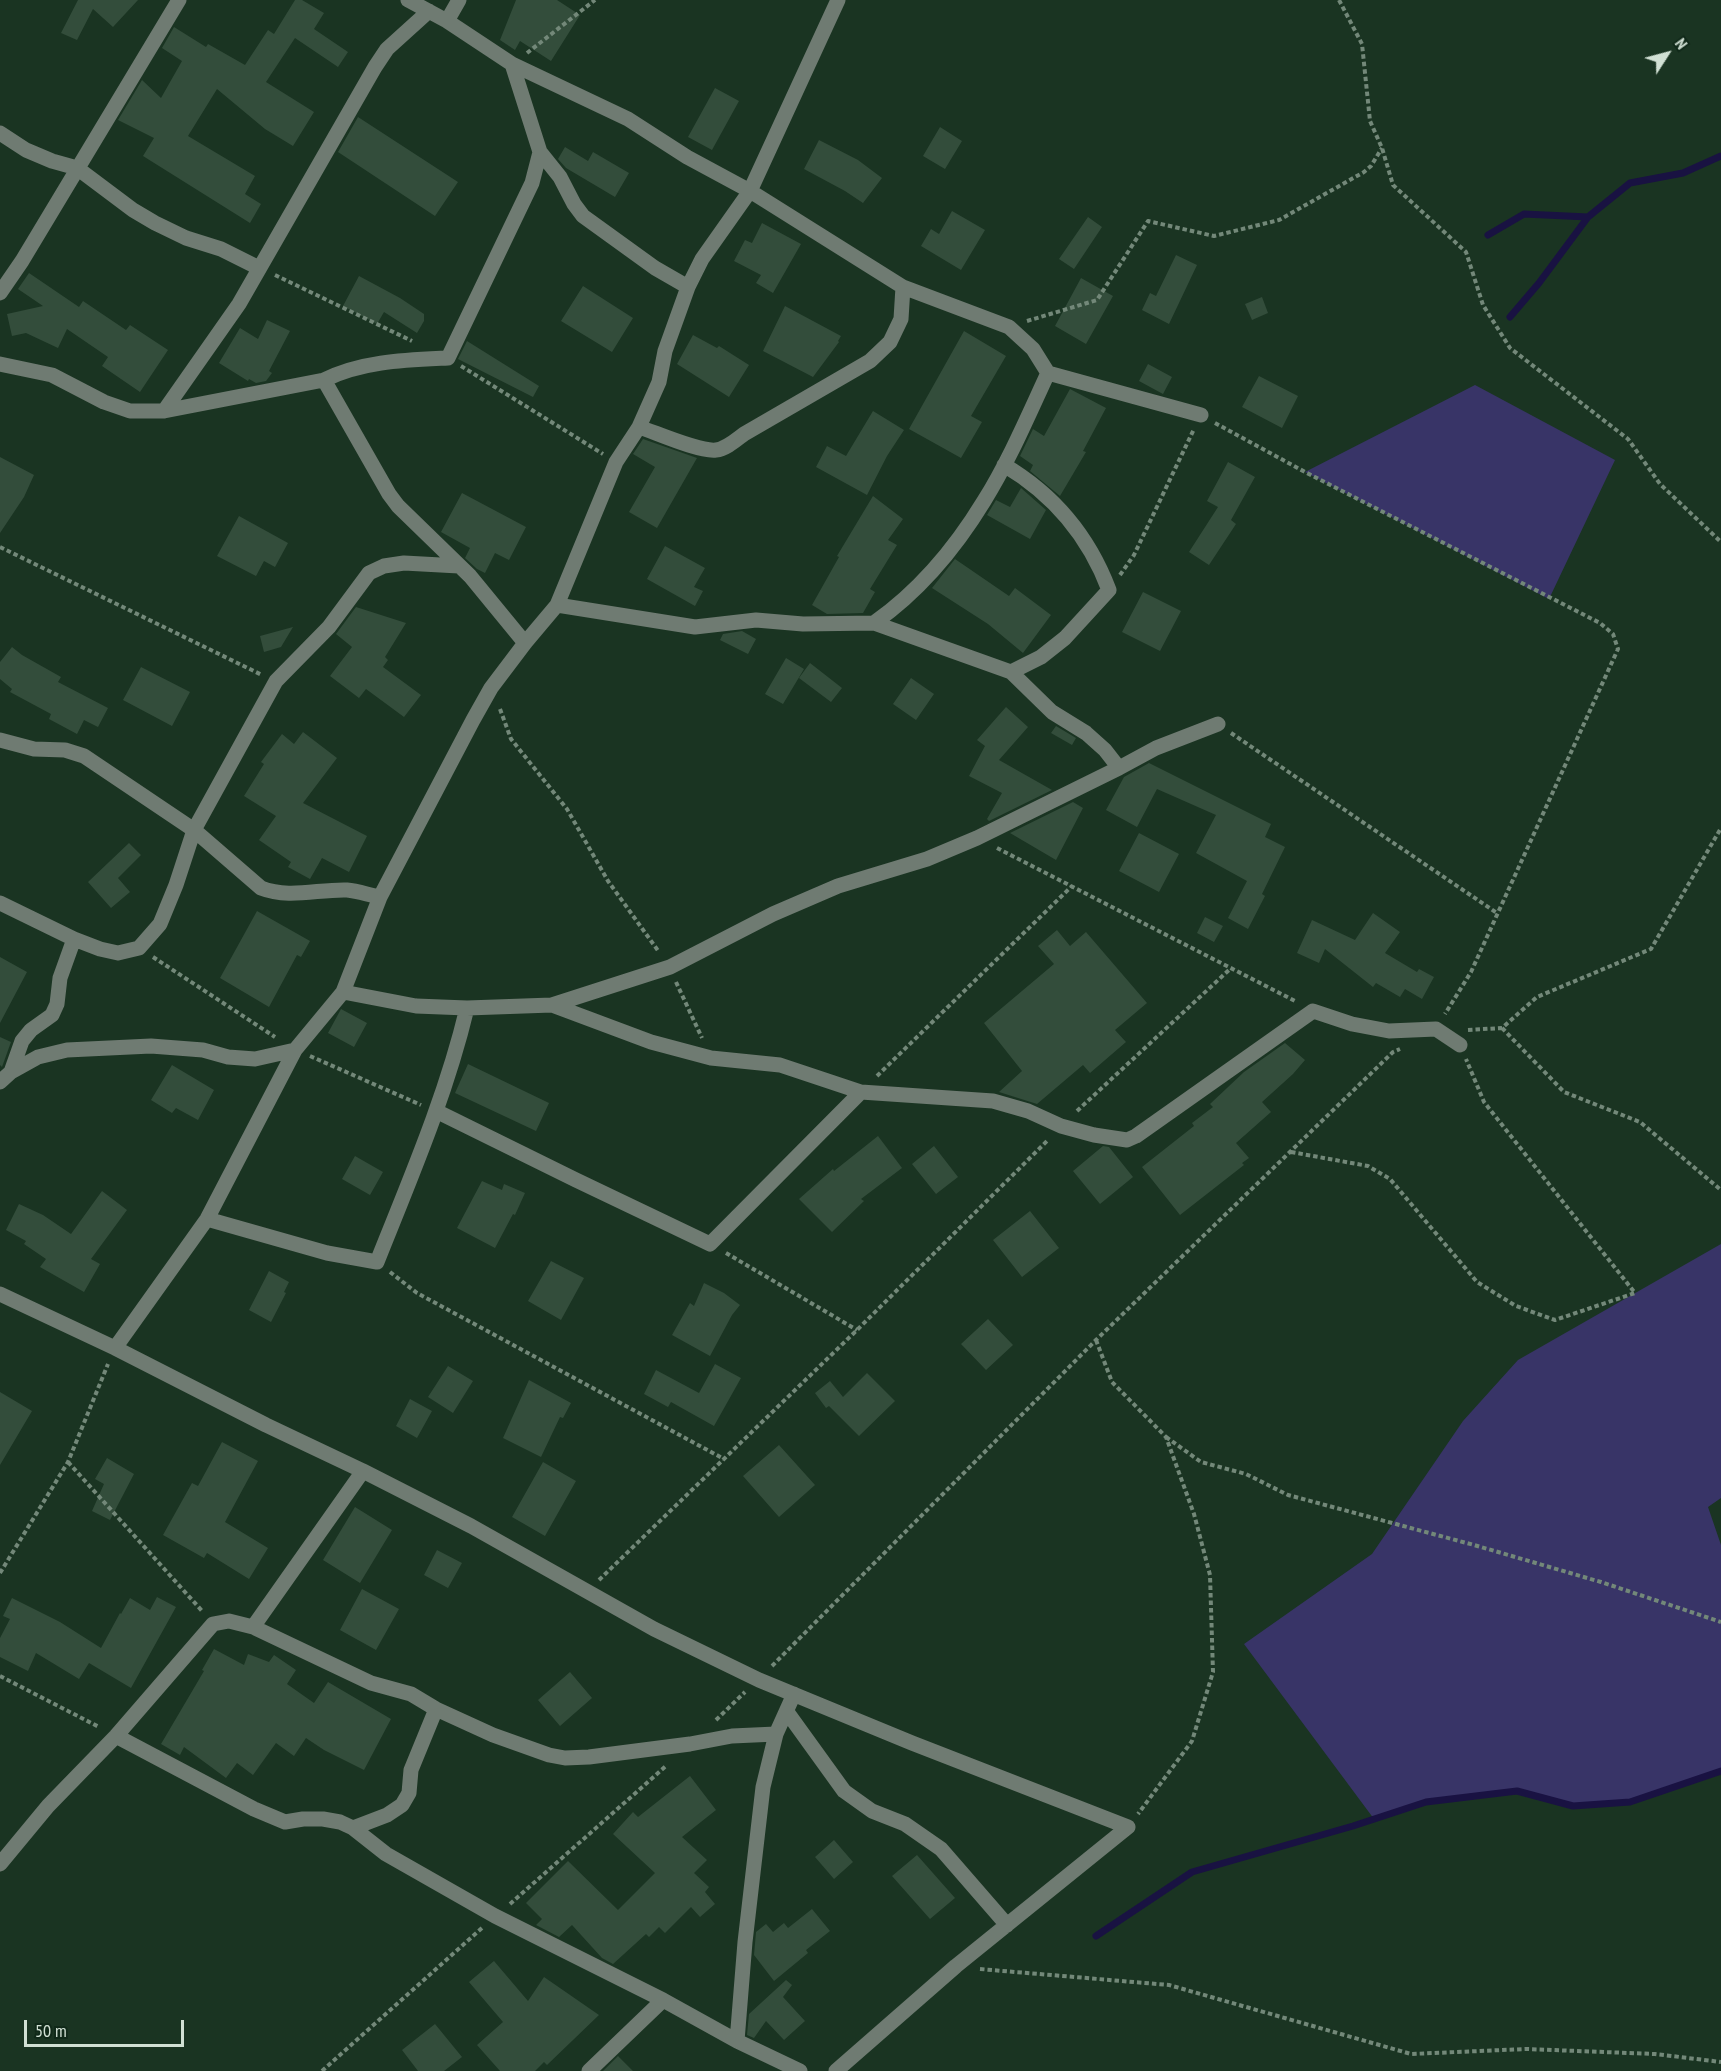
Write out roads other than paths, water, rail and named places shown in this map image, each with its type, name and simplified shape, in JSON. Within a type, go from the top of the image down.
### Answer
[{"type":"street","points":[[0,293],[22,261],[179,0]]},
{"type":"street","points":[[408,0],[447,21],[512,64],[628,118],[687,158],[750,191],[903,286],[1009,327],[1034,349],[1048,373],[1201,415]]},
{"type":"street","points":[[447,21],[459,0]]},
{"type":"street","points":[[115,1348],[207,1219],[295,1050],[343,992],[380,897],[491,688],[557,605],[616,462],[639,427],[659,382],[665,351],[688,287],[702,259],[750,191],[838,0]]},
{"type":"street","points":[[164,411],[239,304],[375,67],[387,49],[429,11]]},
{"type":"street","points":[[512,64],[540,152],[560,177],[583,216],[655,268],[688,287]]},
{"type":"street","points":[[0,133],[26,150],[77,168],[133,210],[155,223],[186,238],[221,249],[259,268]]},
{"type":"street","points":[[0,364],[52,375],[104,402],[130,411],[164,411],[324,380],[342,371],[377,363],[448,358],[529,190],[540,152]]},
{"type":"street","points":[[639,427],[705,449],[717,450],[731,444],[744,434],[870,361],[890,342],[901,319],[903,286]]},
{"type":"street","points":[[874,623],[915,591],[984,502],[1048,373]]},
{"type":"street","points":[[324,380],[389,494],[459,566],[525,643]]},
{"type":"street","points":[[1004,465],[1024,477],[1049,498],[1080,532],[1100,566],[1109,590],[1065,638],[1041,657],[1011,672]]},
{"type":"street","points":[[0,903],[100,950],[118,953],[139,948],[160,924],[194,830],[276,681],[328,627],[369,573],[384,566],[404,563],[459,566]]},
{"type":"street","points":[[557,605],[695,627],[756,621],[803,624],[874,623],[1011,672],[1052,712],[1086,733],[1105,750],[1119,768]]},
{"type":"street","points":[[343,992],[416,1006],[467,1008],[552,1005],[670,967],[764,919],[838,886],[927,859],[977,838],[1156,748],[1218,724]]},
{"type":"street","points":[[0,740],[34,749],[65,750],[84,756],[194,830],[261,888],[273,893],[348,890],[380,897]]},
{"type":"street","points":[[5,1077],[22,1041],[31,1030],[52,1016],[57,1004],[60,978],[74,939]]},
{"type":"street","points":[[552,1005],[651,1042],[711,1058],[780,1065],[861,1092],[993,1101],[1028,1111],[1061,1126],[1119,1140],[1127,1140],[1136,1136],[1313,1011],[1352,1024],[1389,1030],[1436,1029],[1460,1045]]},
{"type":"street","points":[[207,1219],[327,1253],[377,1262],[436,1111],[458,1048],[467,1008]]},
{"type":"street","points":[[5,1077],[38,1057],[67,1050],[151,1046],[203,1050],[228,1057],[255,1059],[295,1050]]},
{"type":"street","points":[[436,1111],[710,1244],[861,1092]]},
{"type":"street","points":[[0,1293],[471,1526],[654,1629],[759,1680],[912,1743],[1128,1827],[956,1966],[836,2071]]},
{"type":"street","points":[[253,1627],[363,1471]]},
{"type":"street","points":[[0,1864],[48,1806],[116,1736],[213,1624],[229,1621],[253,1627],[371,1683],[411,1694],[436,1709],[493,1735],[549,1755],[565,1758],[589,1757],[690,1744],[732,1736],[777,1734]]},
{"type":"street","points":[[738,2041],[745,1942],[763,1787],[777,1734],[794,1694]]},
{"type":"street","points":[[353,1828],[387,1815],[402,1804],[410,1793],[411,1770],[436,1709]]},
{"type":"street","points":[[787,1712],[844,1791],[872,1811],[905,1824],[941,1849],[1007,1925]]},
{"type":"street","points":[[116,1736],[254,1809],[285,1822],[323,1819],[340,1822],[353,1828],[386,1854],[495,1916],[800,2071]]},
{"type":"street","points":[[589,2071],[663,2000]]},
{"type":"waterway","points":[[1488,235],[1524,214],[1588,217],[1630,183],[1683,173],[1721,156]]},
{"type":"waterway","points":[[1510,317],[1539,283],[1588,217]]},
{"type":"waterway","points":[[1096,1936],[1192,1872],[1353,1826],[1426,1802],[1517,1791],[1573,1806],[1630,1802],[1721,1771]]}]
